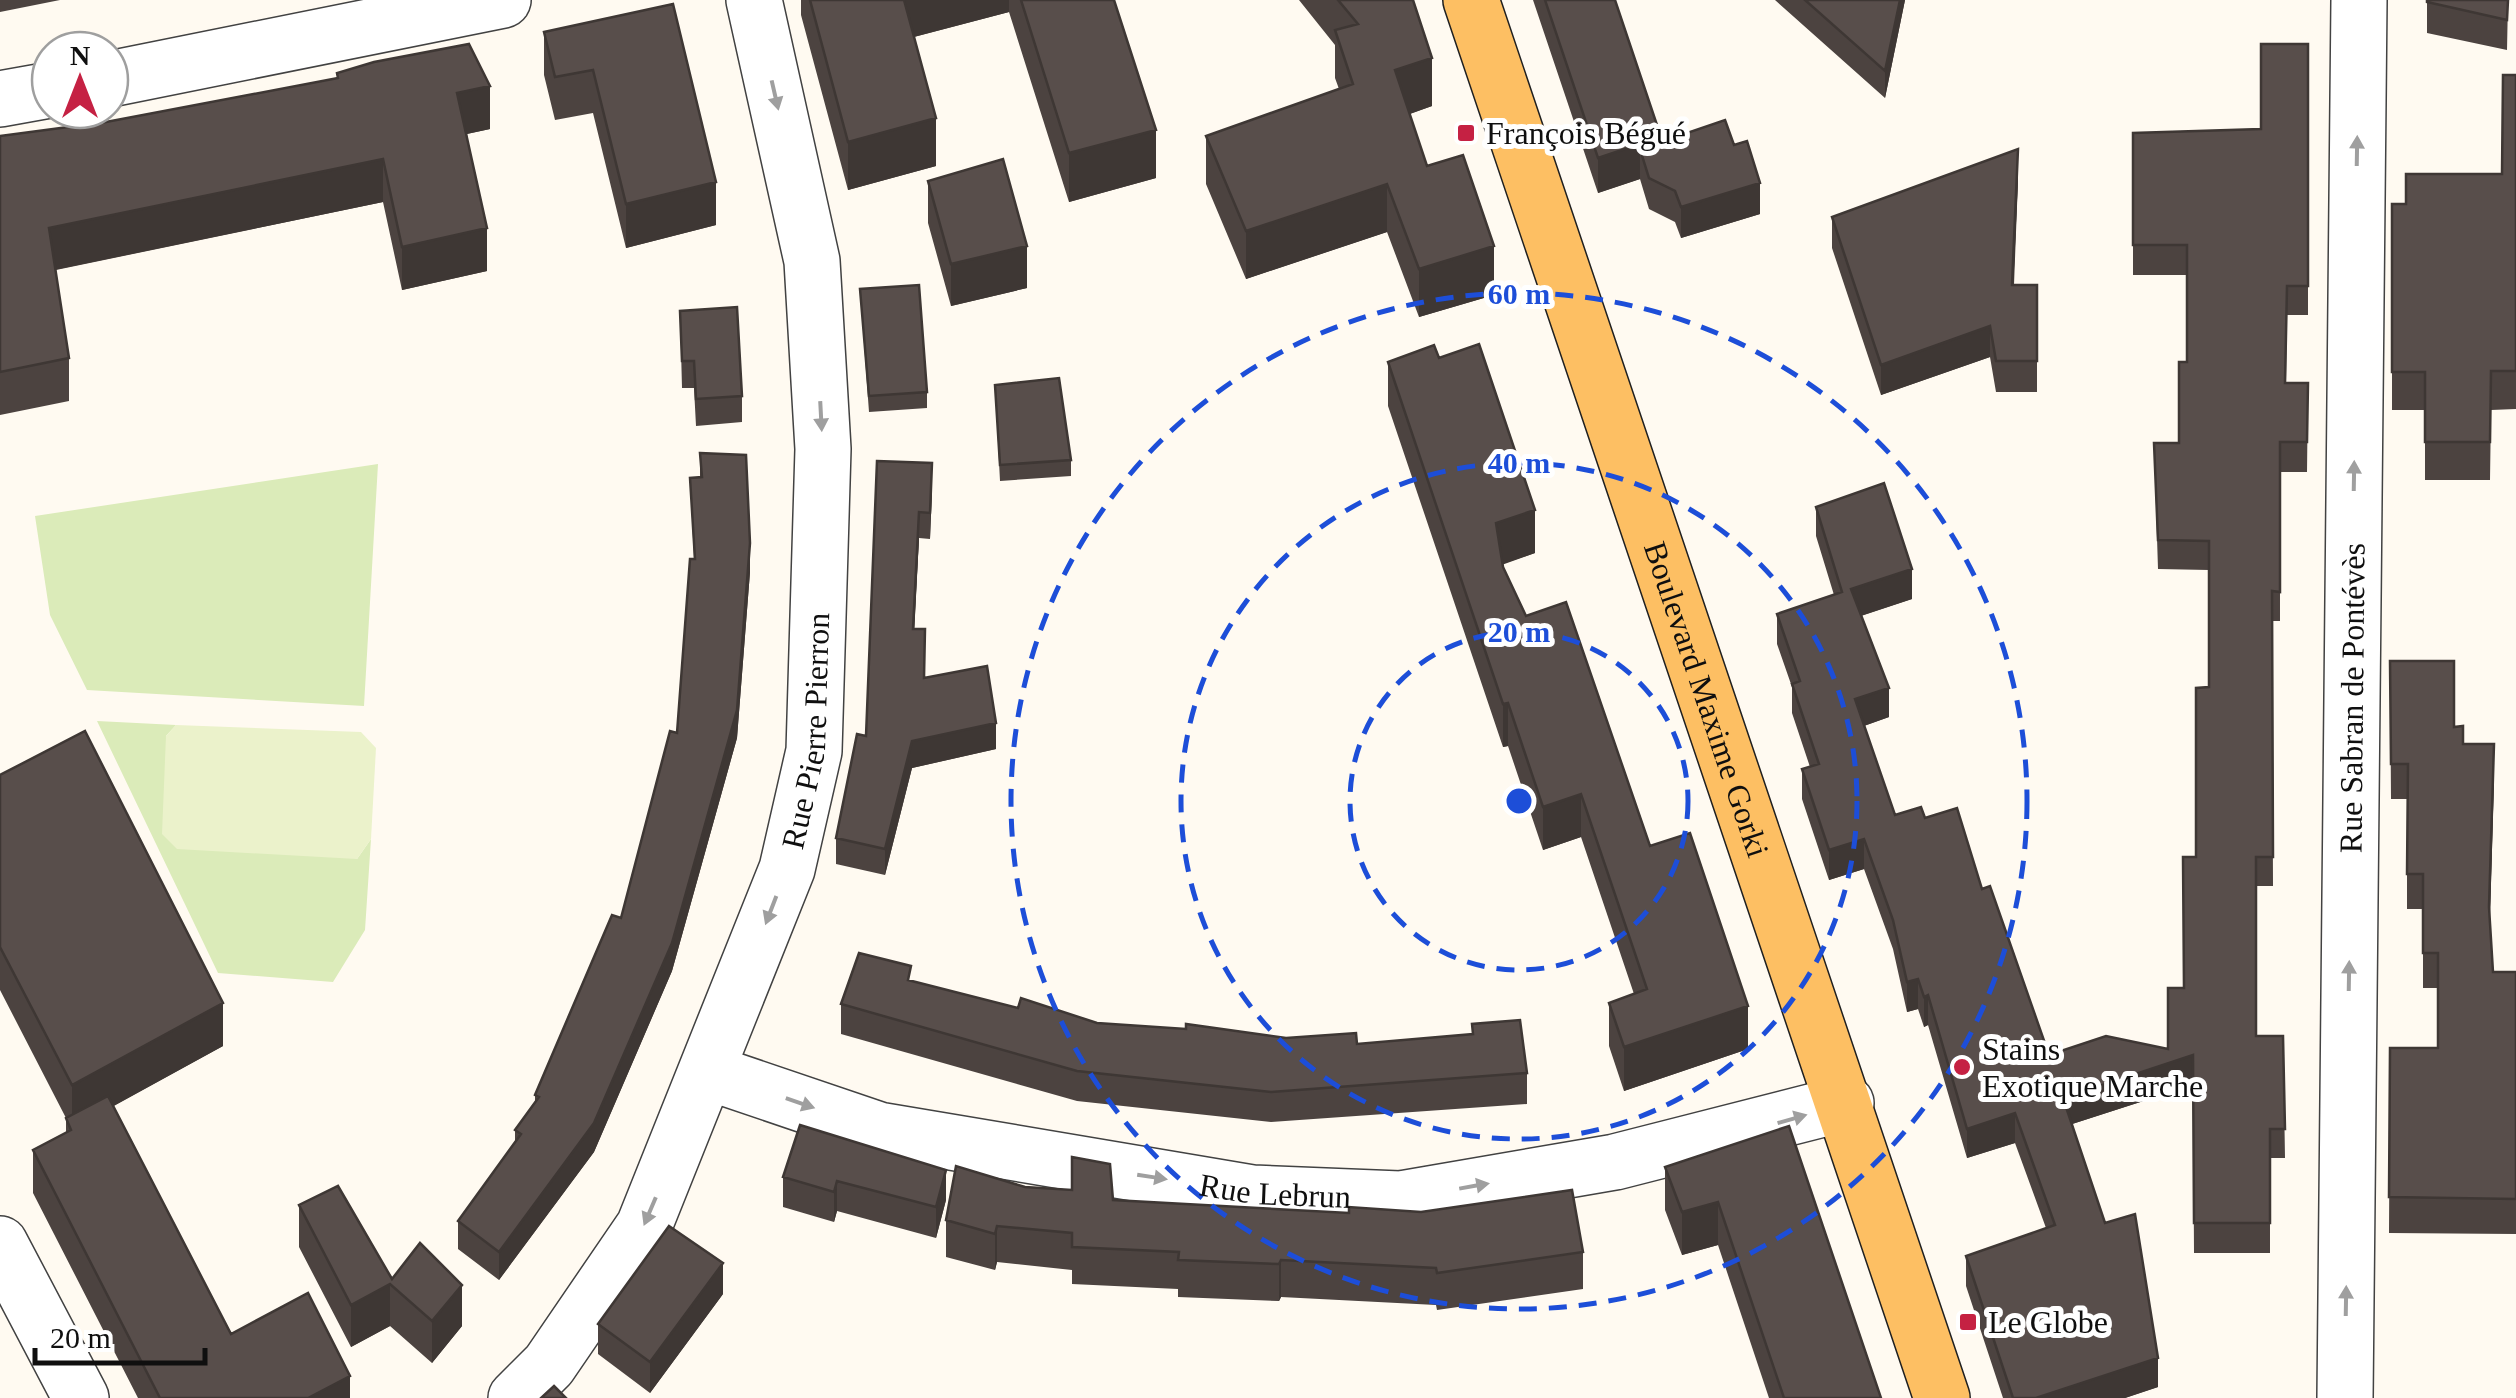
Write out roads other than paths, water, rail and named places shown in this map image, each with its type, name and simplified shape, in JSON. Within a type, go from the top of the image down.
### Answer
[{"type":"main road","name":"Boulevard Maxime Gorki","points":[[1471,0],[1846,1103],[1942,1398]]},
{"type":"street","points":[[130,75],[503,0]]},
{"type":"street","name":"Rue Pierre Pierron","points":[[516,1398],[549,1364],[644,1226],[787,869],[814,751],[823,449],[812,261],[754,0]]},
{"type":"street","name":"Rue Sabran de Pontévès","points":[[2345,1398],[2359,0]]},
{"type":"street","points":[[0,99],[30,94]]},
{"type":"street","name":"Rue Lebrun","points":[[708,1072],[879,1130],[1253,1193],[1400,1199],[1615,1162],[1846,1103]]},
{"type":"street","points":[[0,1244],[81,1398]]},
{"type":"place","name":"François Bégué","points":[[1466,133]]},
{"type":"place","name":"Stains Exotique Marche","points":[[1962,1067]]},
{"type":"place","name":"Le Globe","points":[[1968,1322]]}]
